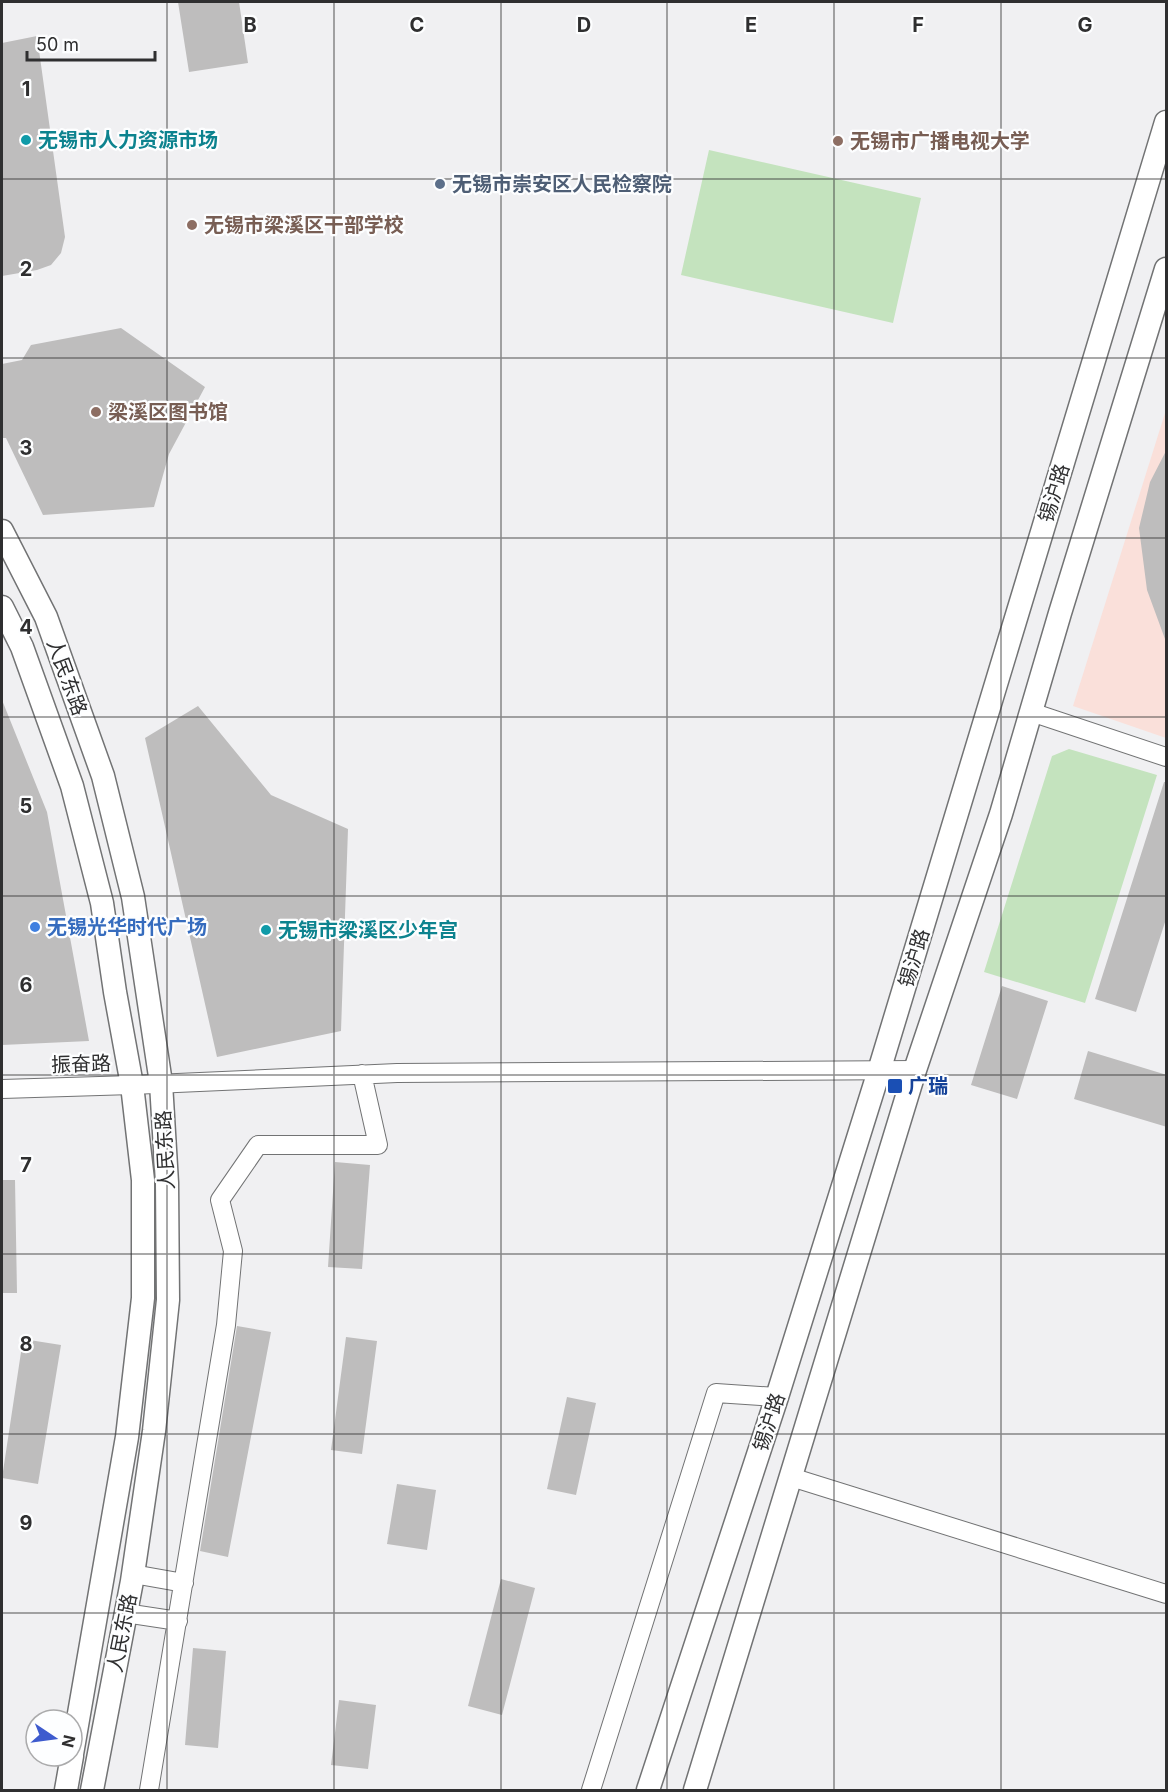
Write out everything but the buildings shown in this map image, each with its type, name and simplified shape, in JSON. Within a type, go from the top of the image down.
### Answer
[{"type":"main road","name":"锡沪路","points":[[648,1791],[777,1397],[879,1071],[1167,122]]},
{"type":"main road","name":"锡沪路","points":[[695,1791],[915,1070],[1001,814],[1167,269]]},
{"type":"main road","name":"人民东路","points":[[2,531],[46,617],[103,776],[133,897],[161,1083],[167,1183],[168,1300],[154,1431],[133,1574],[92,1791]]},
{"type":"main road","name":"人民东路","points":[[2,607],[22,647],[72,786],[102,903],[132,1085],[143,1180],[142,1298],[127,1437],[80,1708]]},
{"type":"main road","name":"人民东路","points":[[66,1791],[70,1768]]},
{"type":"street","points":[[1031,712],[1167,757]]},
{"type":"street","name":"振奋路","points":[[2,1089],[362,1074],[915,1070]]},
{"type":"street","points":[[149,1791],[226,1325],[233,1251],[220,1200],[258,1145],[378,1145],[362,1074]]},
{"type":"street","points":[[591,1791],[716,1394],[777,1397]]},
{"type":"street","points":[[791,1477],[1167,1594]]},
{"type":"street","points":[[133,1574],[184,1583]]},
{"type":"street","points":[[125,1613],[178,1621]]},
{"type":"shaded area","points":[[1166,410],[1166,738],[1073,706]]},
{"type":"green space","points":[[709,150],[921,198],[893,323],[681,275]]},
{"type":"green space","points":[[1069,749],[1157,775],[1085,1003],[984,972],[1052,756]]},
{"type":"place","name":"无锡市人力资源市场","points":[[26,140]]},
{"type":"place","name":"无锡市广播电视大学","points":[[838,141]]},
{"type":"place","name":"无锡市崇安区人民检察院","points":[[440,184]]},
{"type":"place","name":"无锡市梁溪区干部学校","points":[[192,225]]},
{"type":"place","name":"梁溪区图书馆","points":[[96,412]]},
{"type":"place","name":"无锡光华时代广场","points":[[35,927]]},
{"type":"place","name":"无锡市梁溪区少年宫","points":[[266,930]]},
{"type":"place","name":"广瑞","points":[[895,1086]]}]
